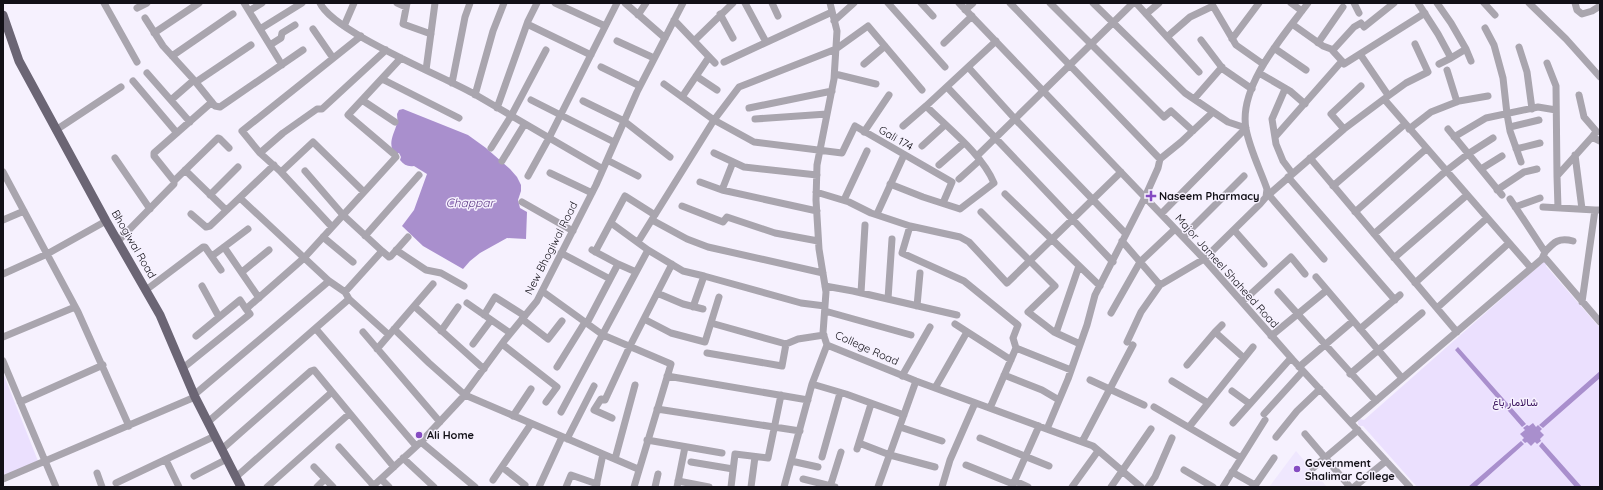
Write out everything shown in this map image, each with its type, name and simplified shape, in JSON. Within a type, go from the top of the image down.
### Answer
[{"type":"main road","name":"Bhogiwal Road","points":[[3,15],[19,61],[106,221],[160,315],[195,396],[240,487]]},
{"type":"street","points":[[104,3],[137,62]]},
{"type":"street","points":[[154,33],[199,3]]},
{"type":"street","points":[[244,3],[282,65]]},
{"type":"street","points":[[249,12],[262,3]]},
{"type":"street","points":[[260,29],[302,3]]},
{"type":"street","points":[[320,3],[329,14],[344,26],[361,36],[475,95],[603,169]]},
{"type":"street","points":[[344,26],[354,3]]},
{"type":"street","points":[[397,3],[407,5],[403,24],[431,34]]},
{"type":"street","points":[[426,70],[435,3]]},
{"type":"street","points":[[452,83],[465,17],[470,3]]},
{"type":"street","points":[[475,95],[504,3]]},
{"type":"street","points":[[497,108],[526,24],[537,3]]},
{"type":"street","points":[[556,3],[605,26]]},
{"type":"street","points":[[528,176],[561,115],[617,3]]},
{"type":"street","points":[[625,3],[665,38]]},
{"type":"street","points":[[638,15],[646,3]]},
{"type":"street","name":"New Bhogiwal Road","points":[[373,486],[419,444],[465,395],[510,333],[537,301],[592,193],[640,86],[683,3]]},
{"type":"street","points":[[694,41],[733,3]]},
{"type":"street","points":[[745,3],[766,42]]},
{"type":"street","points":[[772,3],[778,16]]},
{"type":"street","name":"College Road","points":[[830,3],[837,31],[835,74],[816,175],[818,241],[825,286],[824,335],[828,345],[902,376],[1093,446],[1141,487]]},
{"type":"street","points":[[834,21],[854,3]]},
{"type":"street","points":[[888,3],[945,66]]},
{"type":"street","points":[[921,3],[933,16]]},
{"type":"street","name":"Major Jameel Shaheed Road","points":[[959,3],[1204,259],[1271,336],[1410,487]]},
{"type":"street","points":[[965,10],[972,3]]},
{"type":"street","points":[[1010,3],[1160,159]]},
{"type":"street","points":[[1050,3],[1164,117],[1171,111],[1193,131]]},
{"type":"street","points":[[1093,3],[1185,93],[1228,122],[1246,128]]},
{"type":"street","points":[[959,179],[995,138],[1042,91],[1135,3],[1199,72]]},
{"type":"street","points":[[1146,14],[1160,3]]},
{"type":"street","points":[[1232,39],[1259,3]]},
{"type":"street","points":[[1291,3],[1302,11]]},
{"type":"street","points":[[1308,3],[1263,64],[1252,89],[1245,117],[1246,128],[1267,189],[1267,195],[1324,259]]},
{"type":"street","points":[[1354,3],[1359,13]]},
{"type":"street","points":[[1333,50],[1354,27],[1361,22],[1364,27],[1394,3]]},
{"type":"street","points":[[1418,3],[1426,13],[1451,58]]},
{"type":"street","points":[[1437,3],[1451,23],[1471,61]]},
{"type":"street","points":[[1484,3],[1495,14]]},
{"type":"street","points":[[1529,3],[1566,39],[1600,77]]},
{"type":"street","points":[[1576,3],[1577,10],[1582,14],[1592,11],[1600,6]]},
{"type":"street","points":[[1167,37],[1190,17],[1213,6],[1236,45],[1263,64]]},
{"type":"street","points":[[1318,43],[1343,7]]},
{"type":"street","points":[[724,62],[832,12]]},
{"type":"street","points":[[1292,24],[1318,43],[1333,50],[1344,64],[1426,13]]},
{"type":"street","points":[[172,56],[233,14]]},
{"type":"street","points":[[720,14],[733,38]]},
{"type":"street","points":[[944,43],[972,16]]},
{"type":"street","points":[[145,18],[163,46],[212,102],[216,106],[220,107],[304,50]]},
{"type":"street","points":[[674,20],[715,63]]},
{"type":"street","points":[[526,24],[590,55]]},
{"type":"street","points":[[270,45],[281,38],[282,33],[294,25]]},
{"type":"street","points":[[638,242],[714,120],[739,87],[836,48],[868,26],[922,90]]},
{"type":"street","points":[[1485,28],[1494,45],[1504,78],[1507,114],[1521,162]]},
{"type":"street","points":[[313,29],[333,58]]},
{"type":"street","points":[[332,227],[281,172],[260,153],[242,132],[242,129],[361,36]]},
{"type":"street","points":[[1201,40],[1222,67],[1252,89]]},
{"type":"street","points":[[617,41],[654,58]]},
{"type":"street","points":[[903,126],[996,41]]},
{"type":"street","points":[[1082,442],[1110,389],[1130,344],[1141,312],[1160,285],[1204,259],[1260,204],[1267,195],[1344,129],[1406,83],[1428,72],[1415,44]]},
{"type":"street","points":[[171,100],[195,81],[251,45]]},
{"type":"street","points":[[864,64],[885,46]]},
{"type":"street","points":[[1519,47],[1527,72],[1532,109]]},
{"type":"street","points":[[1274,48],[1306,70]]},
{"type":"street","points":[[1439,64],[1466,49]]},
{"type":"street","points":[[260,153],[283,133],[317,109],[322,109],[386,50]]},
{"type":"street","points":[[491,148],[511,116],[546,50]]},
{"type":"street","points":[[1360,54],[1386,97],[1407,127],[1531,268]]},
{"type":"street","points":[[682,97],[709,57]]},
{"type":"street","points":[[246,309],[304,258],[396,156],[348,115],[401,58]]},
{"type":"street","points":[[1275,138],[1342,61]]},
{"type":"street","points":[[1547,63],[1556,86],[1556,176],[1558,208]]},
{"type":"street","points":[[601,67],[640,86]]},
{"type":"street","points":[[968,67],[1015,119],[1126,234]]},
{"type":"street","points":[[1194,99],[1222,67]]},
{"type":"street","points":[[1447,70],[1457,102]]},
{"type":"street","points":[[147,73],[190,122]]},
{"type":"street","points":[[1259,73],[1285,89],[1305,104]]},
{"type":"street","points":[[835,74],[876,84]]},
{"type":"street","points":[[696,76],[717,90]]},
{"type":"street","points":[[382,79],[459,118]]},
{"type":"street","points":[[133,81],[177,133]]},
{"type":"street","points":[[664,84],[714,120],[754,142],[820,149]]},
{"type":"street","points":[[1344,129],[1331,114],[1361,86]]},
{"type":"street","points":[[56,130],[121,87]]},
{"type":"street","points":[[947,87],[1113,262]]},
{"type":"street","points":[[1285,89],[1272,118],[1275,138],[1283,161],[1290,175],[1397,298],[1360,330]]},
{"type":"street","points":[[749,108],[832,91]]},
{"type":"street","points":[[864,132],[889,95]]},
{"type":"street","points":[[1579,95],[1584,117],[1600,141]]},
{"type":"street","points":[[1333,186],[1407,127],[1431,112],[1457,102],[1488,96]]},
{"type":"street","points":[[362,100],[396,122]]},
{"type":"street","points":[[531,100],[614,142]]},
{"type":"street","points":[[583,101],[624,121],[670,157]]},
{"type":"street","points":[[174,181],[153,155],[212,102]]},
{"type":"street","points":[[890,184],[960,209],[994,183],[989,172],[978,158],[926,106]]},
{"type":"street","points":[[1454,136],[1486,118],[1538,107],[1556,110]]},
{"type":"street","points":[[1048,429],[1071,370],[1100,286],[1145,197],[1158,168],[1160,159],[1213,112]]},
{"type":"street","points":[[755,119],[827,114]]},
{"type":"street","points":[[1510,127],[1539,120]]},
{"type":"street","points":[[502,161],[524,124]]},
{"type":"street","points":[[922,146],[945,125]]},
{"type":"street","name":"Gali 174","points":[[820,149],[842,153],[855,126],[952,182],[943,204]]},
{"type":"street","points":[[1161,214],[1246,128]]},
{"type":"street","points":[[1448,129],[1500,193],[1524,172],[1537,169]]},
{"type":"street","points":[[1556,176],[1596,133]]},
{"type":"street","points":[[118,241],[174,184],[174,181],[218,138],[229,148]]},
{"type":"street","points":[[1374,234],[1446,171],[1468,154],[1493,138]]},
{"type":"street","points":[[281,172],[313,142],[364,192]]},
{"type":"street","points":[[939,166],[964,143]]},
{"type":"street","points":[[1516,149],[1540,143]]},
{"type":"street","points":[[1355,212],[1426,149]]},
{"type":"street","points":[[844,200],[867,151]]},
{"type":"street","points":[[714,154],[744,167],[816,175]]},
{"type":"street","points":[[877,214],[904,155]]},
{"type":"street","points":[[1575,155],[1582,209]]},
{"type":"street","points":[[1480,169],[1502,156]]},
{"type":"street","points":[[115,158],[150,209]]},
{"type":"street","points":[[1310,158],[1457,332]]},
{"type":"street","points":[[607,160],[638,176]]},
{"type":"street","points":[[722,190],[733,162]]},
{"type":"street","points":[[191,214],[208,227],[274,165]]},
{"type":"street","points":[[210,195],[238,167]]},
{"type":"street","points":[[185,170],[226,210]]},
{"type":"street","points":[[305,171],[343,215],[390,257],[408,237]]},
{"type":"street","points":[[3,172],[75,306],[103,365],[129,426]]},
{"type":"street","points":[[816,192],[844,200],[910,226],[960,237],[969,242],[1007,283],[1121,172]]},
{"type":"street","points":[[550,173],[592,193]]},
{"type":"street","points":[[366,236],[419,175]]},
{"type":"street","points":[[1183,237],[1244,176]]},
{"type":"street","points":[[700,182],[722,190],[817,211]]},
{"type":"street","points":[[1004,194],[1100,286]]},
{"type":"street","points":[[1394,258],[1467,195]]},
{"type":"street","points":[[636,272],[594,251],[625,196],[654,218],[687,239],[708,247],[823,273]]},
{"type":"street","points":[[240,198],[329,281],[345,292],[350,300],[389,335]]},
{"type":"street","points":[[1515,207],[1540,198]]},
{"type":"street","points":[[1510,199],[1543,255],[1600,322]]},
{"type":"street","points":[[522,202],[573,231]]},
{"type":"street","points":[[682,206],[723,222],[726,217],[775,233],[818,241]]},
{"type":"street","points":[[1543,207],[1597,210],[1582,302]]},
{"type":"street","points":[[3,220],[24,211]]},
{"type":"street","points":[[981,212],[1055,286],[1028,312],[1056,333],[1080,344]]},
{"type":"street","points":[[1415,284],[1487,218]]},
{"type":"street","points":[[3,274],[47,254],[106,221]]},
{"type":"street","points":[[611,223],[648,250],[683,271],[801,303],[825,308],[911,335]]},
{"type":"street","points":[[861,293],[865,225]]},
{"type":"street","points":[[910,226],[902,253],[964,281],[1018,325],[1012,338],[1016,348],[990,408]]},
{"type":"street","points":[[212,256],[248,229]]},
{"type":"street","points":[[1111,313],[1140,262],[1175,229]]},
{"type":"street","points":[[1234,230],[1264,264]]},
{"type":"street","points":[[323,236],[353,262]]},
{"type":"street","points":[[888,299],[892,239]]},
{"type":"street","points":[[1351,422],[1531,268],[1558,240],[1566,239],[1573,241]]},
{"type":"street","points":[[1122,241],[1160,285]]},
{"type":"street","points":[[1437,308],[1509,243]]},
{"type":"street","points":[[146,290],[200,248],[205,247],[221,270]]},
{"type":"street","points":[[224,247],[259,298]]},
{"type":"street","points":[[242,272],[269,250]]},
{"type":"street","points":[[396,250],[426,270],[441,273],[464,286]]},
{"type":"street","points":[[561,412],[648,250]]},
{"type":"street","points":[[345,292],[382,251]]},
{"type":"street","points":[[561,253],[610,279]]},
{"type":"street","points":[[1242,302],[1291,257],[1305,274]]},
{"type":"street","points":[[557,367],[586,322],[618,264]]},
{"type":"street","points":[[594,410],[601,399],[605,400],[630,346],[672,264]]},
{"type":"street","points":[[1056,333],[1079,266]]},
{"type":"street","points":[[917,306],[920,273]]},
{"type":"street","points":[[693,307],[704,276]]},
{"type":"street","points":[[1316,277],[1402,378]]},
{"type":"street","points":[[3,479],[129,426],[195,396],[329,281]]},
{"type":"street","points":[[378,349],[432,284]]},
{"type":"street","points":[[202,286],[219,317]]},
{"type":"street","points":[[825,286],[957,315]]},
{"type":"street","points":[[1271,336],[1327,290]]},
{"type":"street","points":[[542,291],[603,335],[671,364],[638,469],[634,487]]},
{"type":"street","points":[[1278,292],[1350,374],[1376,401]]},
{"type":"street","points":[[657,293],[693,307],[703,309]]},
{"type":"street","points":[[484,315],[495,297],[524,317],[548,339],[562,322]]},
{"type":"street","points":[[644,319],[671,333],[705,342],[719,297]]},
{"type":"street","points":[[183,368],[250,314],[240,300],[196,336]]},
{"type":"street","points":[[208,422],[350,300]]},
{"type":"street","points":[[467,303],[510,333]]},
{"type":"street","points":[[3,337],[75,306]]},
{"type":"street","points":[[414,306],[484,369]]},
{"type":"street","points":[[441,331],[458,307]]},
{"type":"street","points":[[1350,374],[1422,313]]},
{"type":"street","points":[[473,344],[491,320]]},
{"type":"street","points":[[1223,487],[1264,416],[1301,369],[1325,344],[1353,321]]},
{"type":"street","points":[[711,323],[786,344],[798,338],[824,335]]},
{"type":"street","points":[[955,324],[1011,360]]},
{"type":"street","points":[[1187,365],[1222,324]]},
{"type":"street","points":[[902,376],[930,327]]},
{"type":"street","points":[[316,329],[419,444],[475,487]]},
{"type":"street","points":[[394,329],[465,395],[638,469]]},
{"type":"street","points":[[363,332],[440,422]]},
{"type":"street","points":[[935,388],[966,332]]},
{"type":"street","points":[[1215,332],[1244,358]]},
{"type":"street","points":[[502,344],[557,387],[546,402]]},
{"type":"street","points":[[707,353],[782,366],[786,344]]},
{"type":"street","points":[[784,487],[812,384],[828,345]]},
{"type":"street","points":[[1189,427],[1253,347]]},
{"type":"street","points":[[1016,348],[1071,370]]},
{"type":"street","points":[[1234,423],[1291,358]]},
{"type":"street","points":[[3,361],[56,487]]},
{"type":"street","points":[[20,402],[103,365]]},
{"type":"street","points":[[222,449],[311,371],[316,371],[349,414],[394,467]]},
{"type":"street","points":[[1004,375],[1042,390],[1059,400]]},
{"type":"street","points":[[667,376],[808,400]]},
{"type":"street","points":[[1090,380],[1144,405]]},
{"type":"street","points":[[878,487],[916,381]]},
{"type":"street","points":[[1172,382],[1208,403]]},
{"type":"street","points":[[812,384],[904,415]]},
{"type":"street","points":[[615,459],[635,385]]},
{"type":"street","points":[[539,487],[594,386]]},
{"type":"street","points":[[513,416],[531,389]]},
{"type":"street","points":[[1276,437],[1297,411],[1320,389]]},
{"type":"street","points":[[1232,391],[1250,404]]},
{"type":"street","points":[[236,477],[332,392]]},
{"type":"street","points":[[822,457],[840,393]]},
{"type":"street","points":[[731,487],[735,454],[768,458],[781,395]]},
{"type":"street","points":[[942,487],[950,460],[975,403]]},
{"type":"street","points":[[871,404],[858,446],[934,467]]},
{"type":"street","points":[[584,406],[612,418]]},
{"type":"street","points":[[1154,407],[1241,458]]},
{"type":"street","points":[[657,409],[800,431]]},
{"type":"street","points":[[267,487],[349,414]]},
{"type":"street","points":[[493,480],[531,424]]},
{"type":"street","points":[[1013,484],[1039,426]]},
{"type":"street","points":[[900,427],[942,442]]},
{"type":"street","points":[[1111,487],[1151,429]]},
{"type":"street","points":[[1312,468],[1358,430]]},
{"type":"street","points":[[1305,434],[1350,487]]},
{"type":"street","points":[[116,483],[215,436]]},
{"type":"street","points":[[980,438],[1049,466]]},
{"type":"street","points":[[1148,487],[1155,477],[1172,438]]},
{"type":"street","points":[[647,440],[722,453]]},
{"type":"street","points":[[339,447],[373,486]]},
{"type":"street","points":[[685,447],[678,484],[709,487]]},
{"type":"street","points":[[1072,487],[1098,451]]},
{"type":"street","points":[[803,479],[832,487],[841,452]]},
{"type":"street","points":[[566,487],[571,474],[596,485],[603,454]]},
{"type":"street","points":[[751,487],[754,457]]},
{"type":"street","points":[[403,458],[434,487]]},
{"type":"street","points":[[1232,472],[1254,486],[1274,458]]},
{"type":"street","points":[[194,476],[227,459]]},
{"type":"street","points":[[166,460],[179,487]]},
{"type":"street","points":[[791,461],[818,467]]},
{"type":"street","points":[[1354,487],[1386,461]]},
{"type":"street","points":[[691,462],[733,469]]},
{"type":"street","points":[[966,465],[1013,484],[1028,487]]},
{"type":"street","points":[[314,467],[333,487]]},
{"type":"street","points":[[502,467],[524,484]]},
{"type":"street","points":[[1184,470],[1213,487]]},
{"type":"street","points":[[97,474],[102,487]]},
{"type":"street","points":[[655,487],[658,474]]},
{"type":"street","points":[[317,487],[326,479]]},
{"type":"street","points":[[381,479],[389,487]]},
{"type":"shaded area","name":"Government Shalimar College","points":[[1296,451],[1327,487],[1269,487]]},
{"type":"green space","name":"شالامار باغ","points":[[1540,262],[1547,262],[1546,266],[1600,328],[1600,487],[1417,487],[1363,426],[1358,424],[1358,421],[1360,419],[1364,420],[1540,265]]},
{"type":"green space","points":[[3,373],[38,461],[3,476]]},
{"type":"water","name":"Chappar","points":[[403,109],[468,135],[486,148],[510,169],[517,177],[521,185],[518,200],[520,208],[527,212],[526,239],[507,238],[480,253],[463,269],[423,246],[402,226],[414,210],[427,174],[414,166],[408,166],[405,164],[400,160],[401,157],[399,153],[395,154],[393,150],[391,143],[397,122],[397,114],[399,110]]},
{"type":"water","points":[[1458,347],[1526,424],[1522,427],[1455,350]]},
{"type":"water","points":[[1600,371],[1600,378],[1543,428],[1539,425]]},
{"type":"water","points":[[1533,423],[1536,427],[1538,425],[1542,429],[1540,431],[1544,435],[1540,439],[1541,441],[1537,444],[1535,442],[1531,446],[1522,440],[1524,438],[1520,434],[1525,430],[1523,428]]},
{"type":"water","points":[[1521,441],[1524,444],[1476,487],[1468,487]]},
{"type":"water","points":[[1542,442],[1582,487],[1575,487],[1539,446]]},
{"type":"place","name":"Naseem Pharmacy","points":[[1151,196]]},
{"type":"place","name":"Ali Home","points":[[419,435]]},
{"type":"place","name":"Government Shalimar College","points":[[1297,469]]}]
